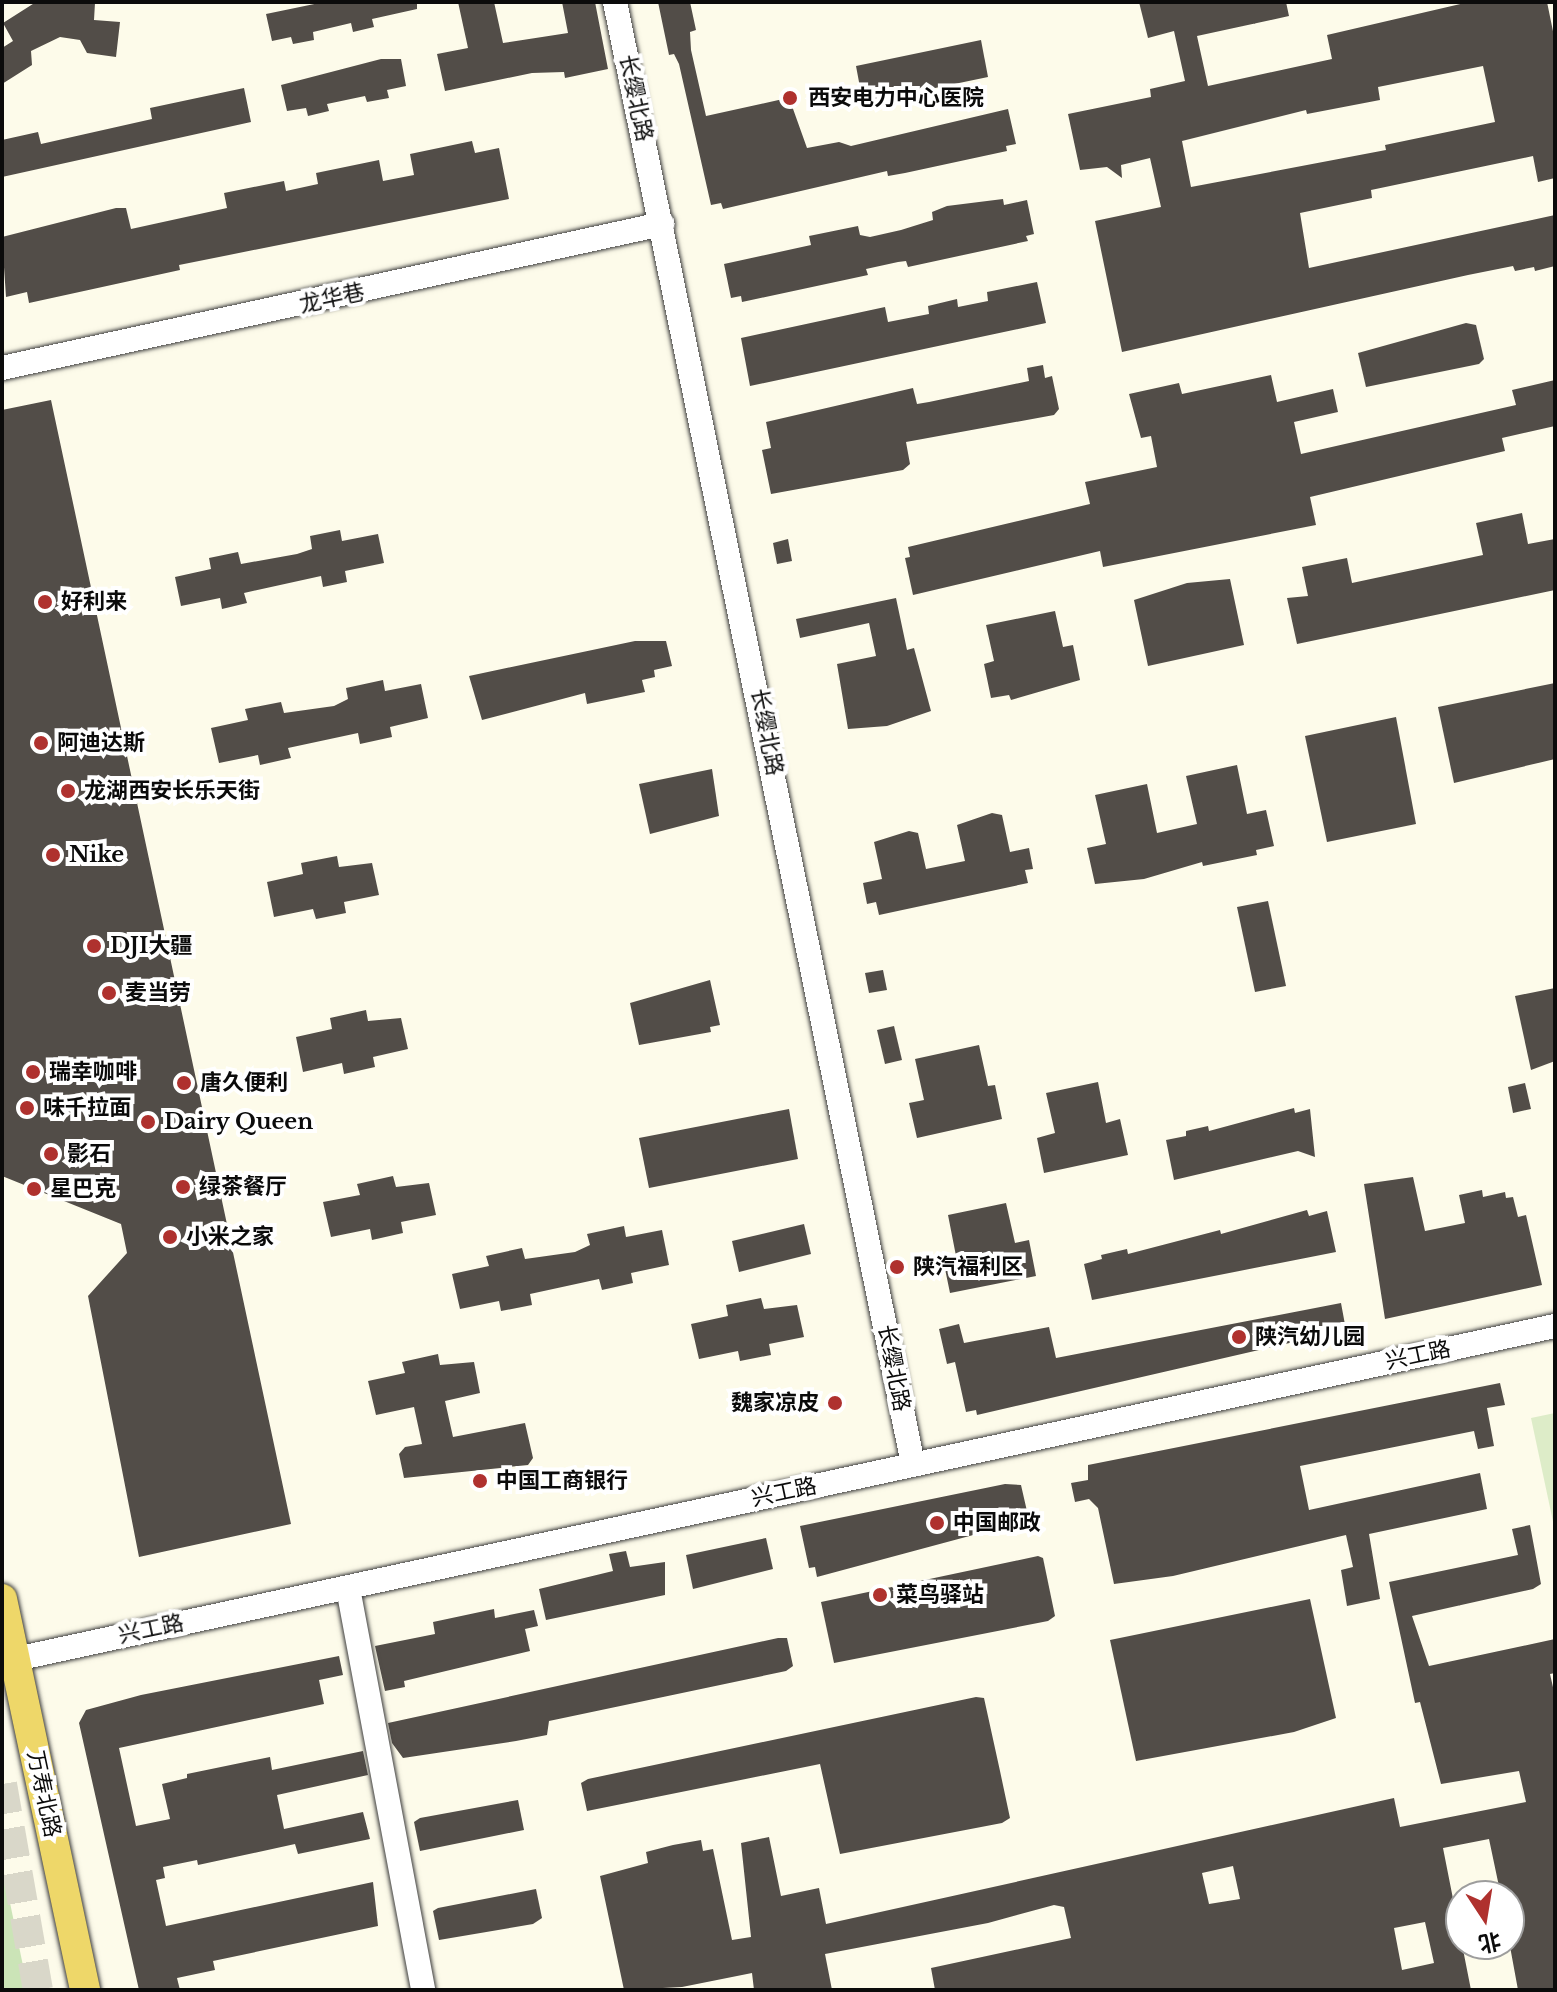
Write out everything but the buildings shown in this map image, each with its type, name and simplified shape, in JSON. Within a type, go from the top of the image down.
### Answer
[{"type":"main road","name":"万寿北路","points":[[2,1599],[14,1712],[85,1990]]},
{"type":"street","name":"长缨北路","points":[[615,2],[913,1464]]},
{"type":"street","name":"龙华巷","points":[[2,368],[662,224]]},
{"type":"street","name":"兴工路","points":[[6,1658],[348,1588],[1555,1326]]},
{"type":"street","points":[[348,1588],[423,1990]]},
{"type":"green space","points":[[1555,1413],[1555,1531],[1531,1418]]},
{"type":"green space","points":[[2,1864],[28,1990],[2,1990]]},
{"type":"tunnel","points":[[2,1784],[38,1990]]},
{"type":"place","name":"西安电力中心医院","points":[[790,98]]},
{"type":"place","name":"好利来","points":[[45,602]]},
{"type":"place","name":"阿迪达斯","points":[[41,743]]},
{"type":"place","name":"龙湖西安长乐天街","points":[[68,791]]},
{"type":"place","name":"Nike","points":[[53,855]]},
{"type":"place","name":"DJI大疆","points":[[94,946]]},
{"type":"place","name":"麦当劳","points":[[109,993]]},
{"type":"place","name":"瑞幸咖啡","points":[[33,1072]]},
{"type":"place","name":"唐久便利","points":[[184,1083]]},
{"type":"place","name":"味千拉面","points":[[27,1108]]},
{"type":"place","name":"Dairy Queen","points":[[148,1122]]},
{"type":"place","name":"影石","points":[[51,1154]]},
{"type":"place","name":"绿茶餐厅","points":[[183,1187]]},
{"type":"place","name":"星巴克","points":[[34,1189]]},
{"type":"place","name":"小米之家","points":[[170,1237]]},
{"type":"place","name":"陕汽福利区","points":[[897,1267]]},
{"type":"place","name":"陕汽幼儿园","points":[[1239,1337]]},
{"type":"place","name":"魏家凉皮","points":[[835,1403]]},
{"type":"place","name":"中国工商银行","points":[[480,1481]]},
{"type":"place","name":"中国邮政","points":[[937,1523]]},
{"type":"place","name":"菜鸟驿站","points":[[880,1595]]}]
